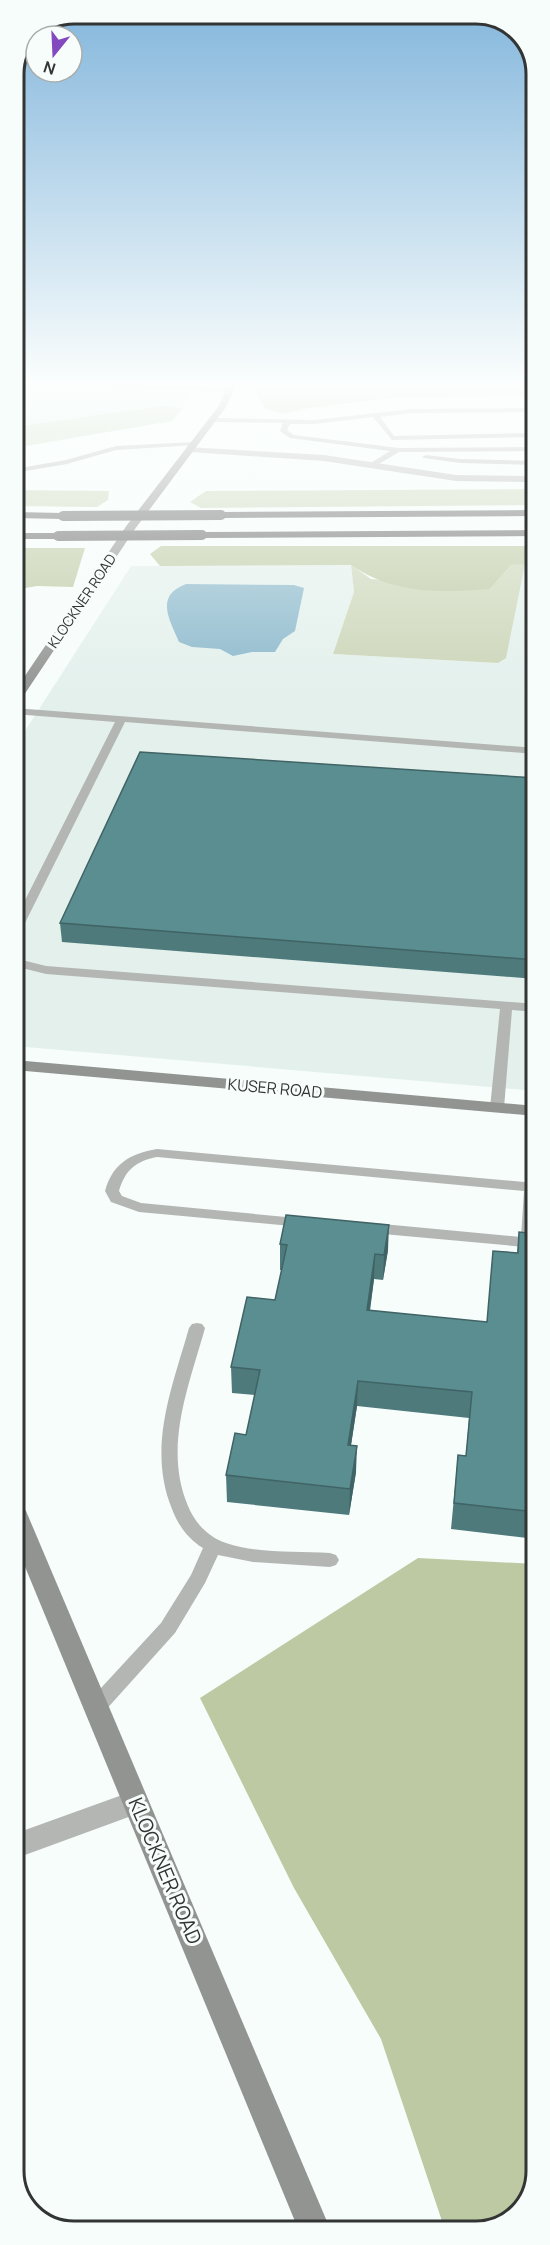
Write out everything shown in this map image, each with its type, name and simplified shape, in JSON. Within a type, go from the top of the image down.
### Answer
[{"type":"highway","points":[[24,515],[526,513]]},
{"type":"highway","points":[[24,536],[526,533]]},
{"type":"main road","name":"KLOCKNER ROAD","points":[[24,686],[131,527],[160,489]]},
{"type":"main road","name":"KUSER ROAD","points":[[24,1066],[526,1110]]},
{"type":"main road","name":"KLOCKNER ROAD","points":[[24,1535],[311,2221]]},
{"type":"street","points":[[24,1843],[136,1802]]},
{"type":"lane","points":[[24,712],[526,750]]},
{"type":"lane","points":[[24,913],[121,720]]},
{"type":"lane","points":[[24,964],[46,970],[526,1007]]},
{"type":"lane","points":[[497,1108],[506,1006]]},
{"type":"lane","points":[[316,1223],[139,1207],[116,1199],[112,1191],[115,1177],[129,1161],[157,1153],[526,1186]]},
{"type":"lane","points":[[363,1227],[526,1242]]},
{"type":"lane","points":[[197,1328],[168,1440],[168,1470],[173,1497],[190,1528],[213,1546],[237,1553],[330,1560]]},
{"type":"lane","points":[[96,1707],[168,1628],[199,1578],[213,1546]]},
{"type":"shaded area","points":[[526,564],[526,1090],[24,1047],[24,732],[131,566],[351,565],[354,592],[333,654],[498,663]]},
{"type":"green space","points":[[526,489],[526,505],[201,508],[190,502],[206,491]]},
{"type":"green space","points":[[24,490],[109,491],[108,500],[97,507],[24,506]]},
{"type":"green space","points":[[161,546],[526,546],[526,564],[511,565],[490,589],[435,591],[383,582],[351,565],[160,566],[150,554]]},
{"type":"green space","points":[[24,548],[85,548],[73,587],[37,586],[24,588]]},
{"type":"green space","points":[[525,564],[506,658],[498,663],[333,654],[354,592],[351,565],[371,579],[490,589],[511,565]]},
{"type":"green space","points":[[418,1558],[526,1563],[526,2177],[514,2204],[501,2214],[486,2220],[442,2221],[381,2039],[294,1888],[200,1698]]},
{"type":"water","points":[[186,584],[294,585],[304,588],[295,631],[283,639],[275,652],[252,652],[233,656],[220,649],[192,647],[179,642],[169,617],[167,602],[176,589]]},
{"type":"building","points":[[140,752],[526,777],[526,959],[60,923]]},
{"type":"building","points":[[286,1215],[389,1225],[384,1255],[375,1254],[367,1310],[487,1322],[493,1251],[518,1253],[519,1232],[526,1233],[526,1511],[454,1503],[458,1455],[466,1456],[472,1392],[358,1381],[348,1445],[357,1446],[350,1489],[226,1475],[235,1433],[246,1435],[260,1370],[231,1367],[247,1297],[275,1300],[287,1245],[280,1244]]}]
